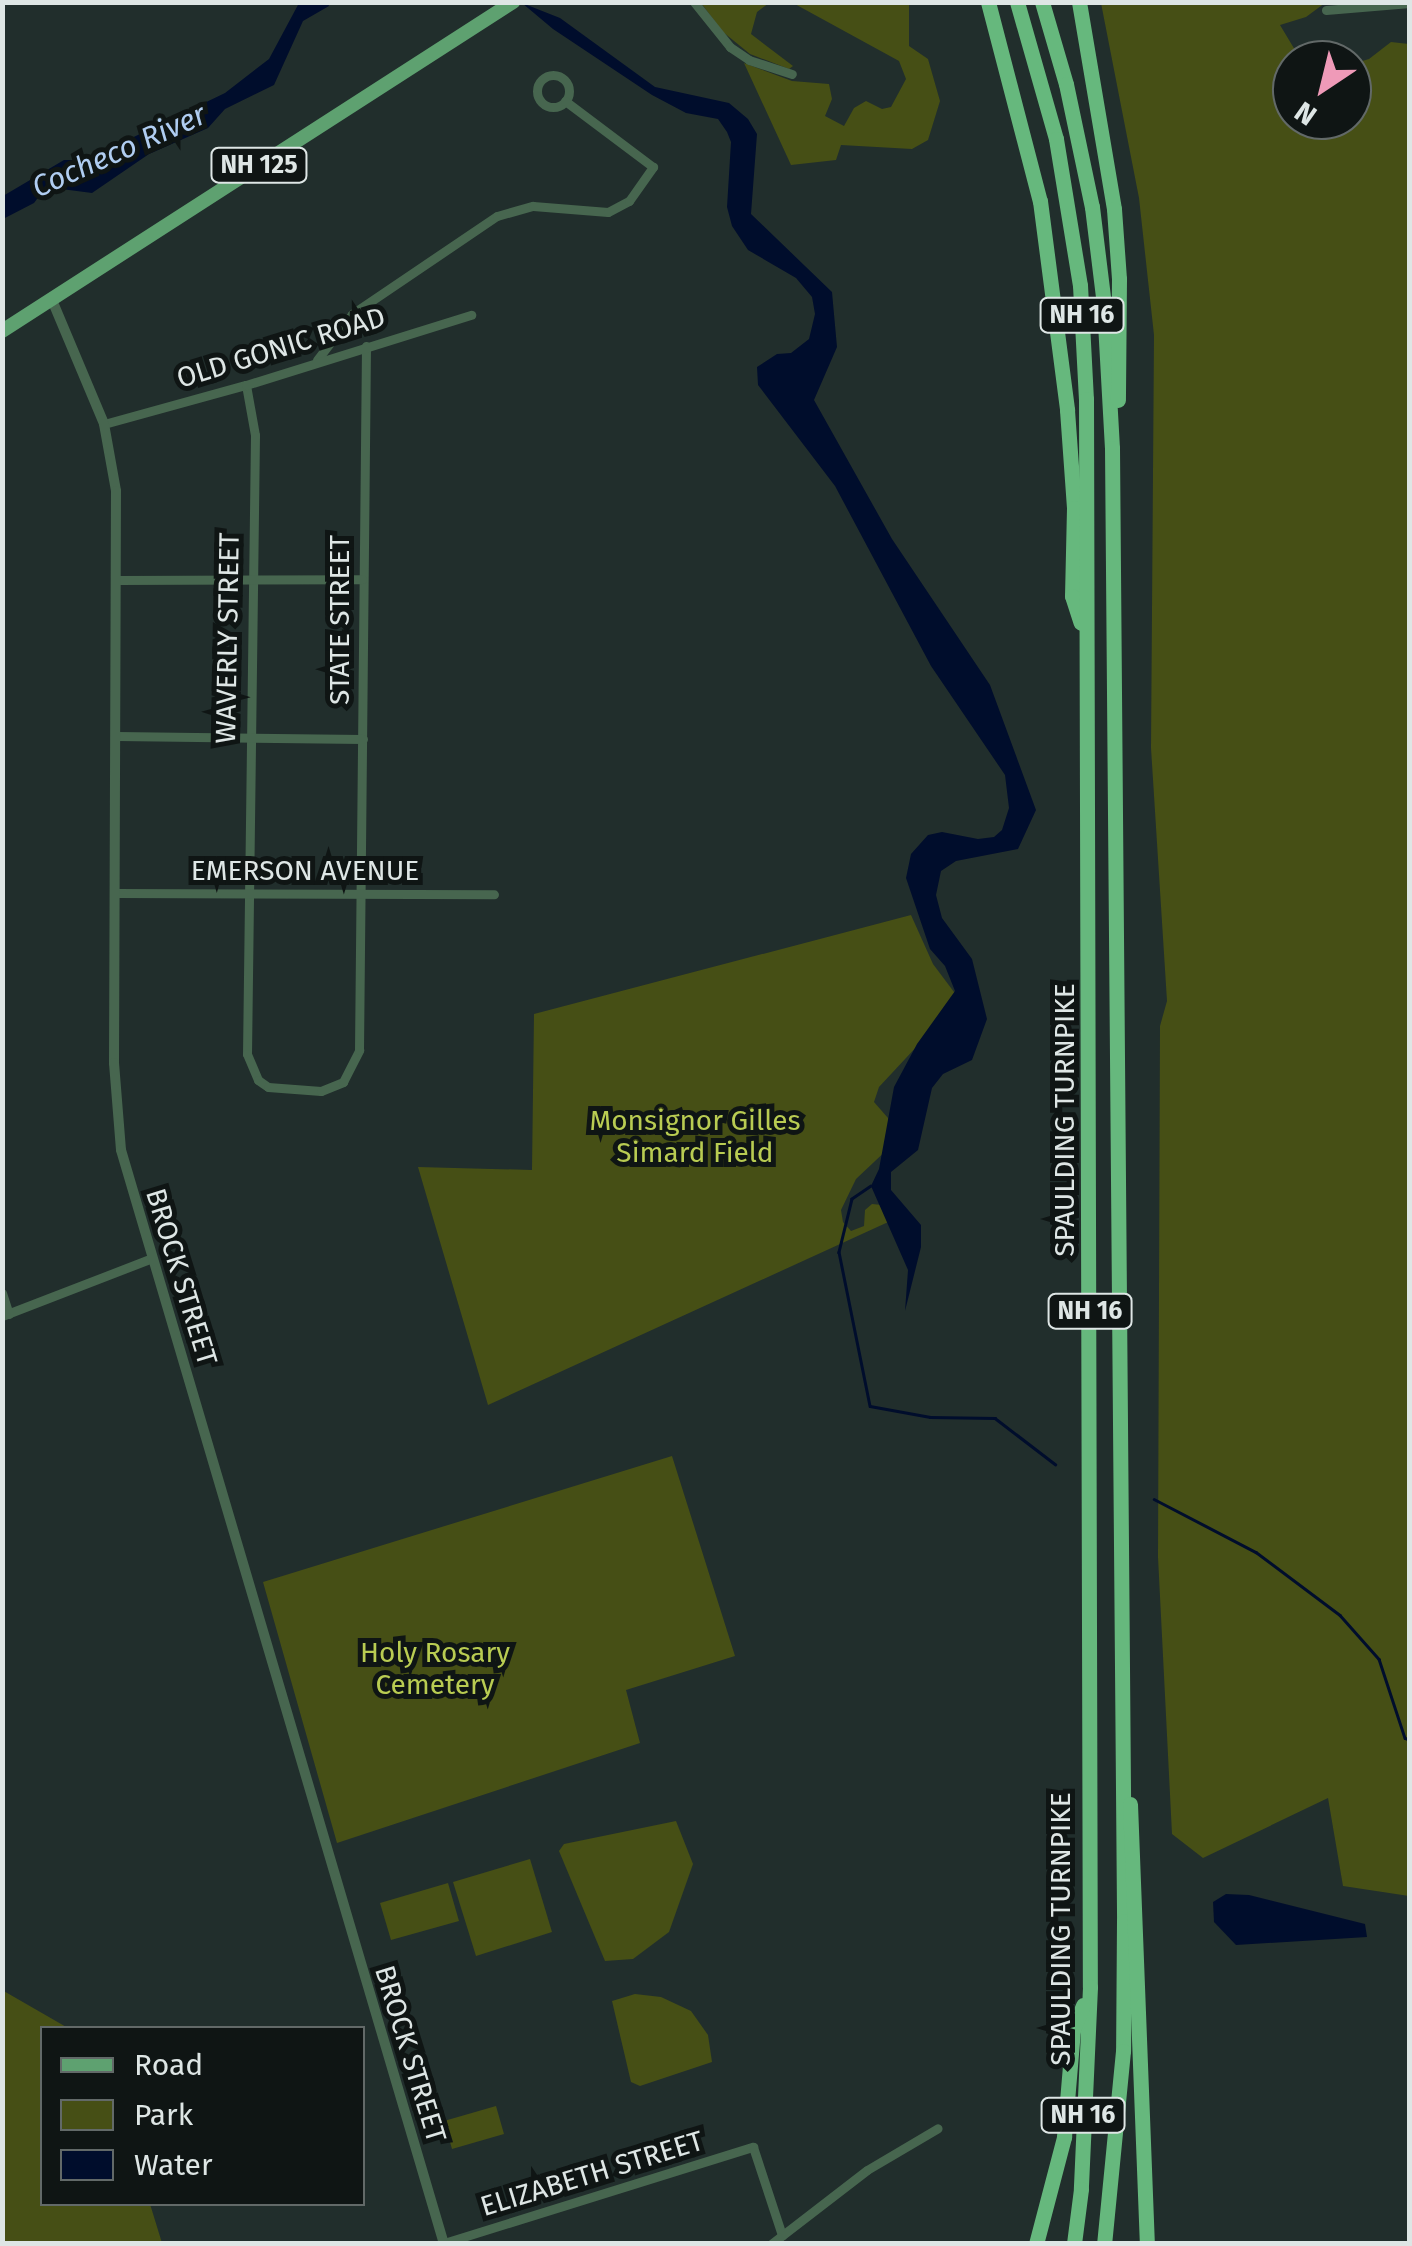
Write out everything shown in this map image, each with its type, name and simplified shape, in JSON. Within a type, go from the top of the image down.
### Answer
[{"type":"highway","points":[[980,2],[995,25]]},
{"type":"highway","points":[[988,2],[1024,130],[1046,239],[1074,508],[1072,596],[1085,635]]},
{"type":"highway","name":"SPAULDING TURNPIKE","points":[[1017,2],[1056,139],[1080,285],[1087,417],[1085,635],[1090,1039],[1086,1688],[1090,1987],[1081,2189],[1074,2244]]},
{"type":"highway","name":"SPAULDING TURNPIKE","points":[[1042,2],[1066,84],[1092,207],[1104,305],[1112,448],[1117,672],[1123,2051],[1104,2244]]},
{"type":"highway","points":[[1079,2],[1102,118],[1118,262],[1120,354],[1112,448]]},
{"type":"highway","points":[[1121,1746],[1133,1822],[1147,2244]]},
{"type":"highway","points":[[1036,2244],[1064,2137],[1073,2030],[1090,1987]]},
{"type":"main road","name":"NH 125","points":[[2,331],[513,2]]},
{"type":"street","points":[[694,2],[730,47],[748,60],[792,74]]},
{"type":"street","points":[[1326,10],[1410,3]]},
{"type":"street","points":[[317,360],[352,314],[497,216],[533,206],[608,212],[629,201],[653,167],[565,101]]},
{"type":"street","name":"BROCK STREET","points":[[52,300],[104,424],[116,490],[117,1125],[124,1168],[444,2243]]},
{"type":"street","name":"OLD GONIC ROAD","points":[[104,424],[246,386],[317,360],[471,315]]},
{"type":"street","name":"STATE STREET","points":[[360,894],[366,346]]},
{"type":"street","name":"WAVERLY STREET","points":[[246,386],[255,436],[250,579],[248,1054],[252,1070],[268,1087],[308,1092],[343,1082],[356,1062],[360,894]]},
{"type":"street","points":[[118,580],[362,579]]},
{"type":"street","points":[[118,736],[362,739]]},
{"type":"street","name":"EMERSON AVENUE","points":[[116,893],[494,894]]},
{"type":"street","points":[[2,1293],[6,1315],[152,1258]]},
{"type":"street","points":[[771,2244],[868,2170],[938,2128]]},
{"type":"street","name":"ELIZABETH STREET","points":[[444,2243],[753,2147],[782,2235]]},
{"type":"green space","points":[[701,3],[769,3],[757,12],[751,34],[793,66],[789,69],[750,54],[723,32]]},
{"type":"green space","points":[[793,3],[909,3],[909,46],[928,59],[940,101],[928,140],[912,149],[841,145],[836,160],[791,165],[744,63],[792,81],[829,84],[832,99],[825,116],[844,126],[854,108],[866,101],[882,109],[891,107],[906,79],[899,61]]},
{"type":"green space","points":[[1101,3],[1325,3],[1306,17],[1280,25],[1289,40],[1272,40],[1272,140],[1372,140],[1372,57],[1391,42],[1409,44],[1409,1896],[1343,1886],[1328,1798],[1203,1858],[1172,1834],[1158,1557],[1160,1026],[1167,1001],[1151,748],[1154,335],[1139,198]]},
{"type":"green space","name":"Monsignor Gilles Simard Field","points":[[911,915],[933,964],[960,1000],[879,1087],[874,1102],[888,1118],[891,1146],[856,1179],[841,1210],[843,1222],[851,1231],[864,1226],[865,1210],[872,1204],[882,1205],[897,1218],[488,1405],[418,1167],[532,1170],[534,1014]]},
{"type":"green space","name":"Holy Rosary Cemetery","points":[[672,1456],[735,1656],[626,1690],[640,1743],[337,1843],[263,1582]]},
{"type":"green space","points":[[676,1821],[693,1864],[669,1932],[633,1959],[605,1961],[559,1851],[564,1844]]},
{"type":"green space","points":[[530,1859],[552,1932],[476,1956],[453,1882]]},
{"type":"green space","points":[[448,1883],[459,1921],[391,1940],[380,1903]]},
{"type":"green space","points":[[2,1990],[65,2026],[40,2026],[40,2206],[151,2206],[162,2243],[3,2243]]},
{"type":"green space","points":[[635,1994],[661,1997],[691,2011],[708,2035],[712,2062],[640,2086],[631,2082],[612,2001]]},
{"type":"green space","points":[[496,2106],[504,2134],[452,2149],[444,2121]]},
{"type":"water","name":"Cocheco River","points":[[299,3],[329,6],[303,21],[274,85],[225,109],[208,128],[149,154],[92,193],[46,187],[34,203],[3,219],[3,196],[64,160],[86,160],[225,93],[269,59]]},
{"type":"water","points":[[522,3],[560,18],[655,87],[729,103],[748,119],[757,134],[751,214],[832,292],[837,347],[814,400],[892,539],[990,685],[1036,810],[1018,849],[956,861],[941,871],[936,895],[942,918],[972,959],[987,1019],[972,1060],[943,1074],[932,1088],[918,1150],[891,1172],[891,1190],[921,1225],[921,1247],[905,1311],[908,1270],[871,1186],[879,1169],[894,1087],[917,1044],[955,991],[945,966],[930,949],[906,878],[911,854],[928,835],[942,832],[978,839],[994,837],[1002,830],[1009,808],[1005,775],[931,666],[835,486],[758,385],[757,367],[777,354],[791,353],[809,339],[815,314],[812,297],[796,278],[748,250],[732,226],[727,207],[731,142],[727,132],[718,119],[686,113],[652,95],[553,29]]},
{"type":"water","points":[[1226,1894],[1249,1895],[1365,1924],[1367,1937],[1236,1945],[1214,1922],[1213,1902]]},
{"type":"waterway","points":[[871,1186],[852,1199],[839,1252],[870,1406],[930,1417],[995,1418],[1055,1464]]},
{"type":"waterway","points":[[1154,1499],[1256,1552],[1340,1615],[1379,1659],[1405,1738],[1410,1740]]}]
